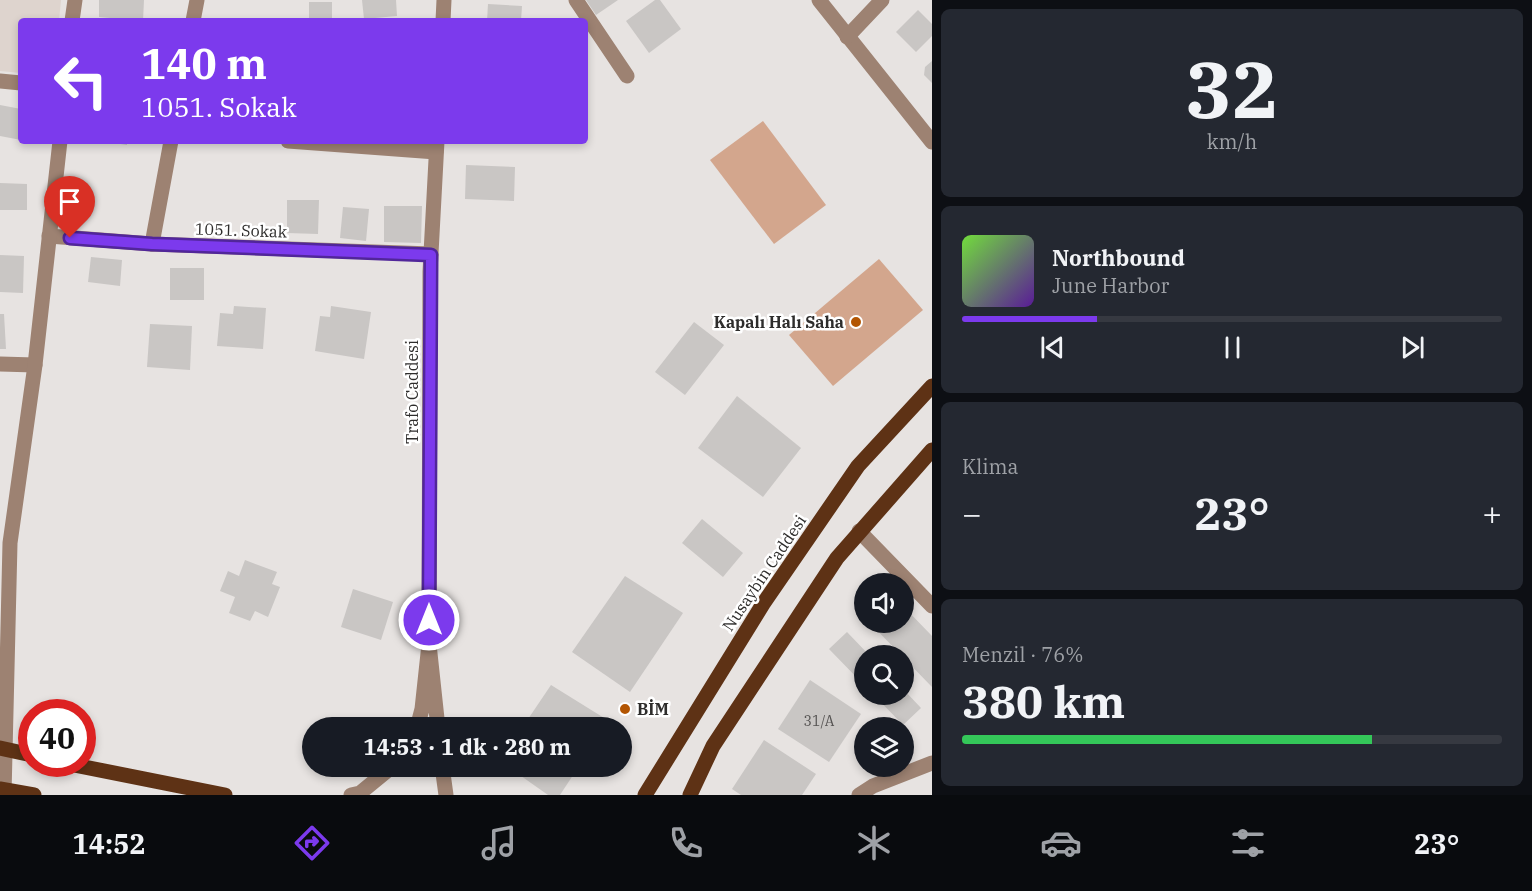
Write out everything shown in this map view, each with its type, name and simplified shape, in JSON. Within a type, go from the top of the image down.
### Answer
[{"type":"main road","name":"Nusaybin Caddesi","points":[[645,795],[763,604],[858,466],[932,386]]},
{"type":"main road","points":[[690,795],[713,746],[837,558],[932,450]]},
{"type":"main road","points":[[2,749],[18,752]]},
{"type":"main road","points":[[96,769],[225,795]]},
{"type":"main road","points":[[3,791],[34,795]]},
{"type":"street","points":[[72,18],[75,0]]},
{"type":"street","points":[[194,18],[197,0]]},
{"type":"street","points":[[442,18],[444,0]]},
{"type":"street","points":[[576,0],[627,76]]},
{"type":"street","points":[[819,0],[932,142]]},
{"type":"street","points":[[847,37],[882,0]]},
{"type":"street","points":[[0,81],[18,83]]},
{"type":"street","points":[[3,791],[5,544],[35,365],[60,144]]},
{"type":"street","points":[[152,244],[170,144]]},
{"type":"street","points":[[377,144],[436,146]]},
{"type":"street","name":"Trafo Caddesi","points":[[429,644],[431,255],[436,146]]},
{"type":"street","name":"1051. Sokak","points":[[49,236],[152,244],[431,255]]},
{"type":"street","points":[[0,364],[35,365]]},
{"type":"street","points":[[859,531],[932,606]]},
{"type":"street","points":[[420,717],[429,644]]},
{"type":"street","points":[[429,644],[437,717]]},
{"type":"street","points":[[859,795],[873,786],[932,763]]},
{"type":"street","points":[[351,795],[360,793],[380,777]]},
{"type":"street","points":[[444,777],[446,795]]},
{"type":"shaded area","points":[[0,0],[61,0],[59,18],[18,18],[18,73],[0,71]]},
{"type":"shaded area","points":[[763,121],[826,205],[774,244],[710,160]]},
{"type":"shaded area","name":"Kapalı Halı Saha","points":[[879,259],[923,310],[833,386],[789,335]]},
{"type":"building","points":[[99,0],[144,0],[143,18],[99,17]]},
{"type":"building","points":[[362,0],[396,0],[397,16],[364,18]]},
{"type":"building","points":[[586,0],[618,0],[596,15]]},
{"type":"building","points":[[655,0],[660,0],[681,29],[649,53],[626,21]]},
{"type":"building","points":[[309,2],[332,2],[332,18],[309,18]]},
{"type":"building","points":[[488,4],[522,6],[521,18],[487,18]]},
{"type":"building","points":[[918,10],[932,24],[932,36],[916,52],[896,32]]},
{"type":"building","points":[[932,61],[932,83],[924,75],[925,67]]},
{"type":"building","points":[[0,105],[18,108],[18,139],[0,136]]},
{"type":"building","points":[[466,165],[515,167],[514,201],[465,199]]},
{"type":"building","points":[[0,183],[27,184],[27,210],[0,210]]},
{"type":"building","points":[[287,200],[319,200],[318,234],[287,233]]},
{"type":"building","points":[[384,206],[422,206],[421,243],[384,242]]},
{"type":"building","points":[[343,207],[369,209],[366,241],[340,238]]},
{"type":"building","points":[[0,255],[24,256],[23,293],[0,292]]},
{"type":"building","points":[[91,257],[122,260],[120,286],[88,282]]},
{"type":"building","points":[[170,268],[204,268],[204,300],[170,300]]},
{"type":"building","points":[[234,306],[266,308],[263,349],[217,346],[220,313],[233,314]]},
{"type":"building","points":[[331,306],[371,312],[364,359],[315,351],[320,316],[330,317]]},
{"type":"building","points":[[0,314],[4,314],[6,349],[0,349]]},
{"type":"building","points":[[694,322],[724,345],[685,395],[655,372]]},
{"type":"building","points":[[150,324],[192,326],[190,370],[147,367]]},
{"type":"building","points":[[737,396],[801,448],[763,497],[698,448]]},
{"type":"building","points":[[702,519],[743,553],[723,577],[682,543]]},
{"type":"building","points":[[245,560],[277,572],[272,584],[280,587],[268,617],[255,611],[250,621],[229,613],[235,597],[220,591],[228,571],[239,576]]},
{"type":"building","points":[[625,576],[683,613],[630,692],[572,652]]},
{"type":"building","points":[[353,589],[393,602],[381,640],[341,627]]},
{"type":"building","points":[[914,617],[932,636],[932,687],[914,668],[914,645],[891,645],[880,633],[914,633]]},
{"type":"building","points":[[847,632],[859,645],[854,645],[854,675],[829,649]]},
{"type":"building","points":[[810,680],[861,714],[859,717],[854,717],[854,724],[829,762],[778,729]]},
{"type":"building","points":[[551,685],[603,717],[529,717]]},
{"type":"building","points":[[914,701],[921,708],[911,717],[895,717],[884,705],[914,705]]},
{"type":"building","points":[[764,740],[816,774],[802,795],[741,795],[732,789]]},
{"type":"building","points":[[523,777],[572,777],[560,795],[548,795]]},
{"type":"place","name":"Kapalı Halı Saha","points":[[856,322]]},
{"type":"place","name":"BİM","points":[[625,709]]},
{"type":"route","points":[[70,238],[152,244],[431,255],[429,620]]}]
